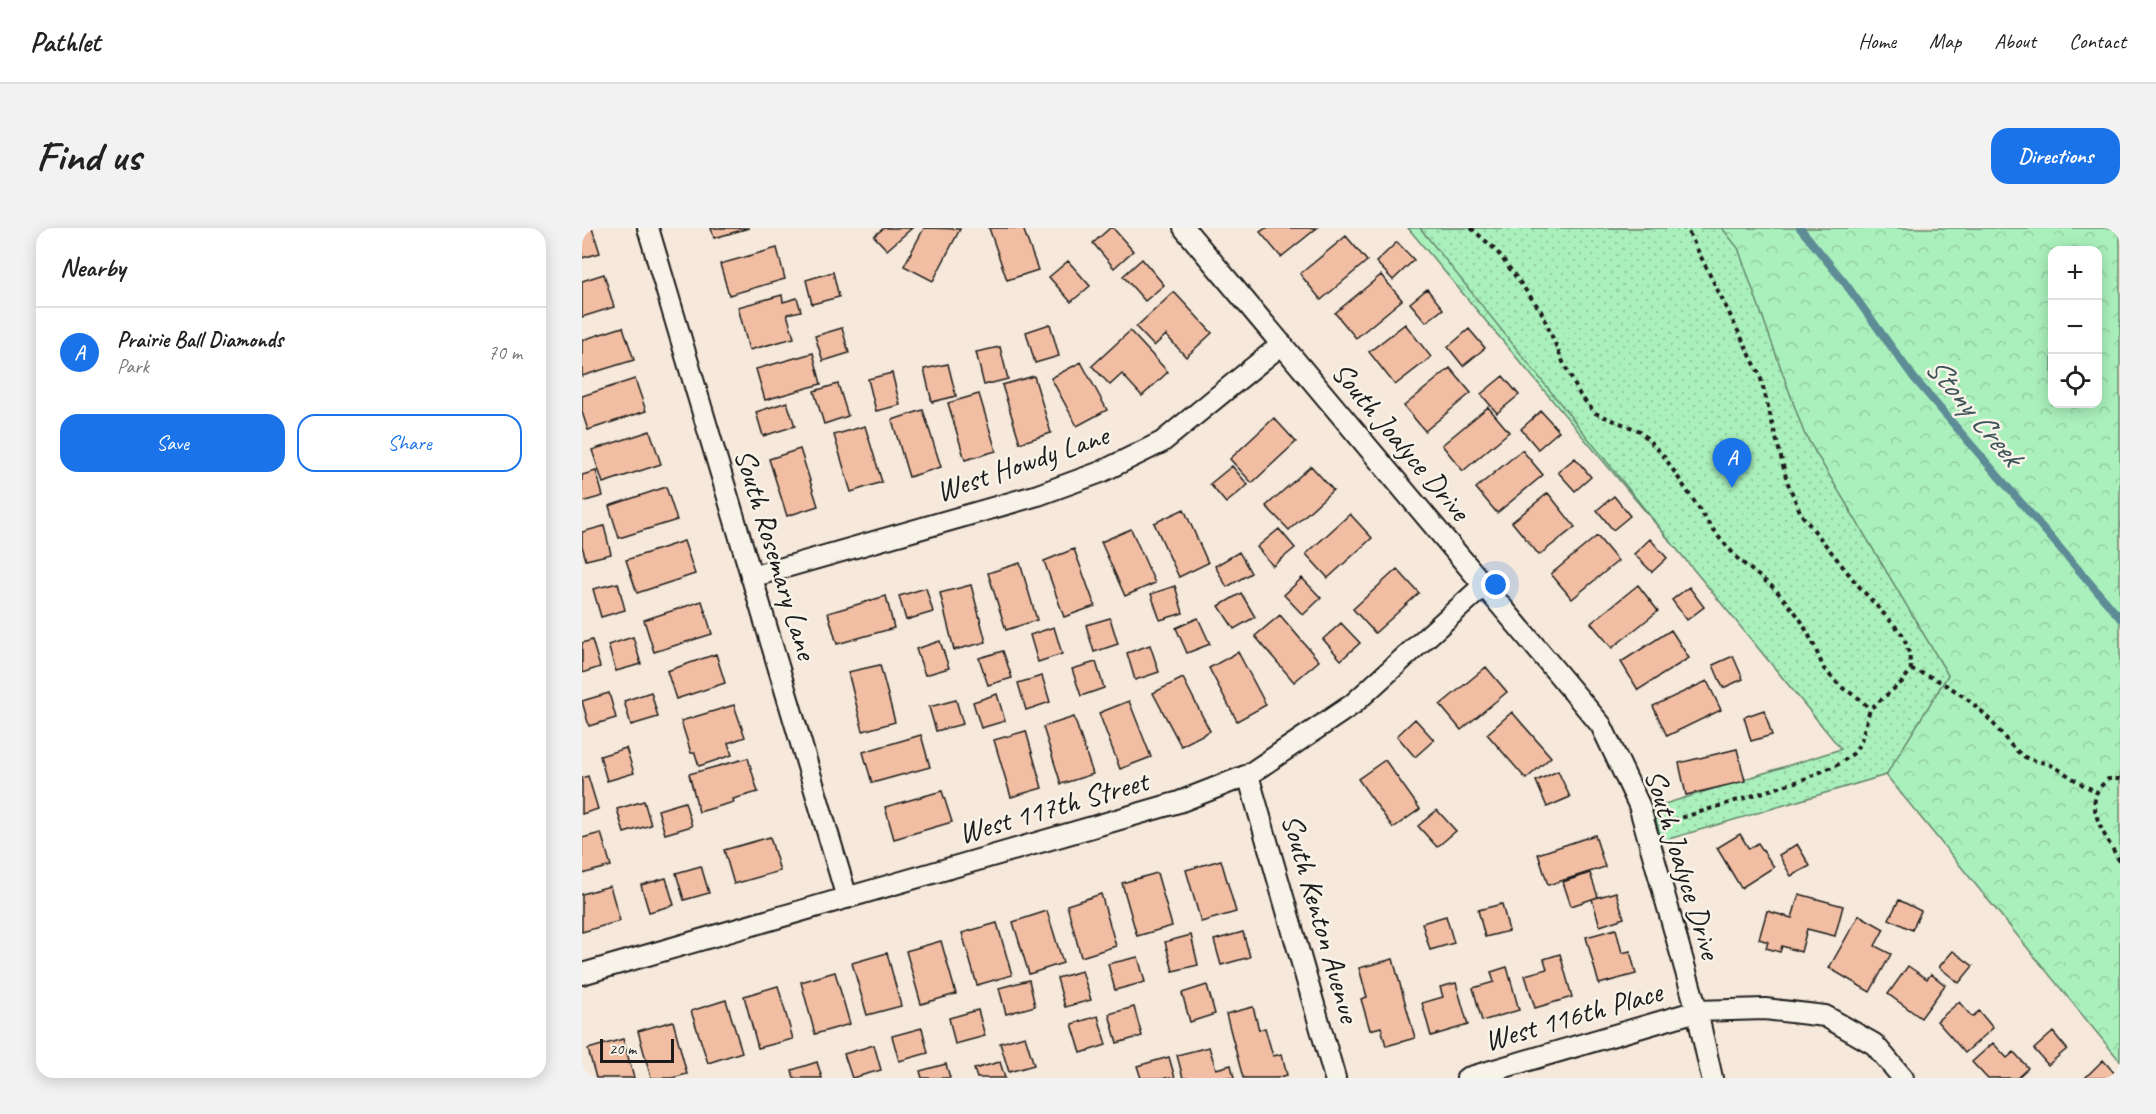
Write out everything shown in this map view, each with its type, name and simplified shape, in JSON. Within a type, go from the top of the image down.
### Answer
[{"type":"street","name":"South Rosemary Lane","points":[[648,228],[847,897]]},
{"type":"street","name":"South Joalyce Drive","points":[[1184,228],[1601,725],[1640,805],[1712,1078]]},
{"type":"street","name":"West Howdy Lane","points":[[752,577],[1038,495],[1101,472],[1162,442],[1282,344]]},
{"type":"street","name":"West 117th Street","points":[[582,974],[1179,802],[1248,775],[1353,704],[1483,586]]},
{"type":"street","name":"South Kenton Avenue","points":[[1248,775],[1335,1078]]},
{"type":"street","points":[[1696,1011],[1765,1009],[1825,1016],[1874,1044],[1904,1078]]},
{"type":"street","name":"West 116th Place","points":[[1467,1078],[1696,1011]]},
{"type":"path","points":[[1471,228],[1496,250],[1541,310],[1563,362],[1580,394],[1595,413],[1640,431],[1664,455],[1716,534],[1739,560],[1775,589],[1799,617],[1824,669],[1841,687],[1860,699],[1870,709]]},
{"type":"path","points":[[1646,829],[1802,780],[1839,764],[1854,753],[1861,741],[1870,709],[1902,682],[1911,670],[1909,652],[1903,635],[1856,583],[1801,514],[1787,481],[1760,375],[1690,235],[1684,228]]},
{"type":"path","points":[[1911,670],[1926,673],[1956,692],[1988,717],[2006,741],[2024,757],[2052,765],[2082,786],[2096,791]]},
{"type":"path","points":[[2120,778],[2108,779],[2096,791],[2094,806],[2105,835],[2120,862]]},
{"type":"green space","points":[[1408,228],[2120,228],[2120,1061],[1886,775],[1810,708]]},
{"type":"green space","points":[[1420,228],[1722,228],[1738,248],[1804,433],[1948,675],[1886,775],[1662,841],[1652,808],[1841,749],[1671,542]]},
{"type":"building","points":[[582,228],[592,228],[600,253],[582,258]]},
{"type":"building","points":[[711,228],[749,228],[714,238]]},
{"type":"building","points":[[884,228],[912,228],[887,250],[874,236]]},
{"type":"building","points":[[924,228],[960,229],[933,281],[904,266]]},
{"type":"building","points":[[989,228],[1023,228],[1038,270],[1007,280]]},
{"type":"building","points":[[1113,228],[1133,251],[1114,268],[1093,243]]},
{"type":"building","points":[[1266,228],[1317,228],[1281,257],[1260,232]]},
{"type":"building","points":[[1346,236],[1367,261],[1321,300],[1300,274]]},
{"type":"building","points":[[1397,242],[1414,260],[1393,280],[1376,262]]},
{"type":"building","points":[[777,248],[785,279],[729,295],[720,264]]},
{"type":"building","points":[[1142,259],[1164,285],[1145,301],[1123,276]]},
{"type":"building","points":[[1068,261],[1090,286],[1071,302],[1049,277]]},
{"type":"building","points":[[833,272],[839,297],[812,304],[806,280]]},
{"type":"building","points":[[604,274],[614,307],[582,317],[582,281]]},
{"type":"building","points":[[1381,275],[1402,300],[1356,338],[1335,313]]},
{"type":"building","points":[[1427,289],[1443,309],[1426,322],[1410,303]]},
{"type":"building","points":[[1174,292],[1212,333],[1186,357],[1166,335],[1154,346],[1136,327]]},
{"type":"building","points":[[782,295],[783,302],[797,298],[801,311],[787,314],[794,338],[749,350],[738,307]]},
{"type":"building","points":[[1050,324],[1059,356],[1035,363],[1026,332]]},
{"type":"building","points":[[1405,324],[1431,357],[1395,385],[1369,352]]},
{"type":"building","points":[[623,327],[634,360],[582,376],[582,340]]},
{"type":"building","points":[[842,328],[849,353],[823,361],[815,336]]},
{"type":"building","points":[[1469,329],[1485,348],[1463,366],[1448,347]]},
{"type":"building","points":[[1130,331],[1168,372],[1142,396],[1122,374],[1110,385],[1092,366]]},
{"type":"building","points":[[1000,347],[1008,379],[984,385],[976,352]]},
{"type":"building","points":[[813,353],[821,384],[765,400],[756,369]]},
{"type":"building","points":[[1081,362],[1107,410],[1077,426],[1051,378]]},
{"type":"building","points":[[948,364],[956,396],[932,402],[924,369]]},
{"type":"building","points":[[1450,368],[1471,393],[1425,431],[1404,406]]},
{"type":"building","points":[[892,373],[900,405],[876,411],[868,379]]},
{"type":"building","points":[[1034,376],[1051,433],[1020,443],[1002,385]]},
{"type":"building","points":[[1503,376],[1519,395],[1497,413],[1481,394]]},
{"type":"building","points":[[635,379],[646,411],[588,430],[582,412],[582,396]]},
{"type":"building","points":[[838,384],[848,416],[824,424],[814,391]]},
{"type":"building","points":[[979,394],[996,451],[965,460],[948,403]]},
{"type":"building","points":[[787,402],[795,426],[763,436],[756,412]]},
{"type":"building","points":[[1488,407],[1509,432],[1463,471],[1442,445]]},
{"type":"building","points":[[923,410],[941,467],[909,477],[892,420]]},
{"type":"building","points":[[1541,411],[1559,431],[1538,449],[1521,429]]},
{"type":"building","points":[[1274,418],[1296,442],[1252,483],[1230,459]]},
{"type":"building","points":[[865,426],[882,482],[851,492],[834,435]]},
{"type":"building","points":[[650,431],[661,464],[603,483],[592,450]]},
{"type":"building","points":[[800,449],[818,506],[787,516],[769,459]]},
{"type":"building","points":[[1522,450],[1543,475],[1497,513],[1476,488]]},
{"type":"building","points":[[1575,458],[1591,477],[1575,491],[1558,472]]},
{"type":"building","points":[[1232,466],[1248,485],[1226,503],[1210,484]]},
{"type":"building","points":[[1311,466],[1333,490],[1289,530],[1266,506]]},
{"type":"building","points":[[596,471],[603,496],[582,502],[582,475]]},
{"type":"building","points":[[666,487],[677,520],[619,538],[609,506]]},
{"type":"building","points":[[1548,493],[1575,527],[1539,555],[1512,522]]},
{"type":"building","points":[[1614,496],[1630,516],[1613,530],[1597,510]]},
{"type":"building","points":[[1184,509],[1208,563],[1179,577],[1154,523]]},
{"type":"building","points":[[1350,514],[1372,538],[1328,578],[1306,554]]},
{"type":"building","points":[[604,526],[611,554],[586,560],[582,546],[582,532]]},
{"type":"building","points":[[1131,529],[1155,583],[1125,596],[1101,542]]},
{"type":"building","points":[[1279,529],[1295,548],[1273,566],[1257,547]]},
{"type":"building","points":[[1597,536],[1618,561],[1572,599],[1551,574]]},
{"type":"building","points":[[1650,539],[1667,558],[1652,572],[1634,554]]},
{"type":"building","points":[[684,541],[695,574],[637,593],[626,560]]},
{"type":"building","points":[[1074,549],[1095,606],[1064,617],[1044,561]]},
{"type":"building","points":[[1239,552],[1251,573],[1227,587],[1215,566]]},
{"type":"building","points":[[1020,563],[1037,620],[1006,630],[988,573]]},
{"type":"building","points":[[1397,569],[1419,593],[1375,633],[1353,609]]},
{"type":"building","points":[[1302,578],[1321,598],[1303,615],[1284,595]]},
{"type":"building","points":[[618,583],[625,610],[601,617],[593,589]]},
{"type":"building","points":[[971,585],[986,642],[954,650],[940,593]]},
{"type":"building","points":[[1638,585],[1658,611],[1612,648],[1591,623]]},
{"type":"building","points":[[1175,586],[1183,613],[1160,620],[1151,594]]},
{"type":"building","points":[[1689,587],[1704,607],[1687,620],[1672,600]]},
{"type":"building","points":[[926,588],[933,612],[906,620],[899,596]]},
{"type":"building","points":[[1241,593],[1255,617],[1234,629],[1219,606]]},
{"type":"building","points":[[886,596],[894,628],[837,644],[828,613]]},
{"type":"building","points":[[702,601],[712,634],[654,652],[644,620]]},
{"type":"building","points":[[1280,615],[1319,661],[1294,682],[1255,636]]},
{"type":"building","points":[[1110,618],[1118,644],[1094,652],[1086,625]]},
{"type":"building","points":[[1198,618],[1210,644],[1187,653],[1176,628]]},
{"type":"building","points":[[1341,623],[1360,643],[1341,660],[1323,639]]},
{"type":"building","points":[[1054,627],[1062,654],[1038,662],[1030,635]]},
{"type":"building","points":[[1671,630],[1689,658],[1638,690],[1621,662]]},
{"type":"building","points":[[633,637],[641,664],[616,671],[608,645]]},
{"type":"building","points":[[592,640],[600,667],[582,673],[582,643]]},
{"type":"building","points":[[940,641],[949,668],[925,675],[916,649]]},
{"type":"building","points":[[1150,645],[1159,672],[1135,680],[1127,653]]},
{"type":"building","points":[[1003,651],[1012,678],[988,685],[979,658]]},
{"type":"building","points":[[1238,652],[1266,705],[1237,721],[1209,668]]},
{"type":"building","points":[[716,654],[725,683],[676,699],[667,671]]},
{"type":"building","points":[[1733,656],[1743,679],[1723,688],[1713,665]]},
{"type":"building","points":[[1096,662],[1104,688],[1081,696],[1072,669]]},
{"type":"building","points":[[880,665],[895,722],[863,731],[848,672]]},
{"type":"building","points":[[1486,667],[1507,692],[1461,730],[1440,705]]},
{"type":"building","points":[[1042,676],[1050,702],[1026,710],[1018,683]]},
{"type":"building","points":[[1183,678],[1210,731],[1181,746],[1153,693]]},
{"type":"building","points":[[1707,681],[1721,710],[1667,736],[1653,706]]},
{"type":"building","points":[[651,692],[658,717],[631,725],[624,701]]},
{"type":"building","points":[[609,693],[616,718],[589,726],[582,701]]},
{"type":"building","points":[[997,694],[1005,721],[981,728],[973,702]]},
{"type":"building","points":[[956,700],[963,724],[936,731],[929,707]]},
{"type":"building","points":[[1129,701],[1151,757],[1120,769],[1099,713]]},
{"type":"building","points":[[734,705],[745,737],[728,743],[732,755],[699,766],[695,753],[691,753],[681,721]]},
{"type":"building","points":[[1764,710],[1772,735],[1751,741],[1744,717]]},
{"type":"building","points":[[1512,712],[1551,757],[1526,779],[1487,734]]},
{"type":"building","points":[[1074,717],[1093,774],[1061,784],[1043,727]]},
{"type":"building","points":[[1415,719],[1434,740],[1415,757],[1397,736]]},
{"type":"building","points":[[1026,731],[1042,788],[1011,797],[994,740]]},
{"type":"building","points":[[921,735],[930,767],[872,783],[863,752]]},
{"type":"building","points":[[626,748],[634,773],[607,781],[600,756]]},
{"type":"building","points":[[1737,749],[1745,781],[1686,795],[1679,763]]},
{"type":"building","points":[[748,758],[758,792],[699,812],[689,774]]},
{"type":"building","points":[[1385,760],[1420,809],[1393,828],[1358,779]]},
{"type":"building","points":[[1558,771],[1570,797],[1547,807],[1536,781]]},
{"type":"building","points":[[588,776],[598,809],[582,814],[582,778]]},
{"type":"building","points":[[942,791],[952,822],[894,839],[885,807]]},
{"type":"building","points":[[644,801],[651,825],[624,833],[617,809]]},
{"type":"building","points":[[685,802],[692,826],[665,834],[658,810]]},
{"type":"building","points":[[1437,810],[1456,831],[1437,847],[1418,826]]},
{"type":"building","points":[[601,833],[611,866],[582,874],[582,838]]},
{"type":"building","points":[[1740,834],[1749,849],[1758,843],[1774,867],[1741,888],[1717,848]]},
{"type":"building","points":[[1595,835],[1605,867],[1548,885],[1538,854]]},
{"type":"building","points":[[770,837],[780,871],[734,884],[724,850]]},
{"type":"building","points":[[1797,844],[1810,866],[1791,876],[1779,855]]},
{"type":"building","points":[[1221,860],[1236,912],[1201,922],[1186,870]]},
{"type":"building","points":[[701,866],[709,893],[684,900],[676,873]]},
{"type":"building","points":[[1157,873],[1172,926],[1137,936],[1122,883]]},
{"type":"building","points":[[1590,873],[1598,897],[1571,906],[1563,882]]},
{"type":"building","points":[[666,878],[674,905],[649,912],[641,885]]},
{"type":"building","points":[[610,886],[620,921],[582,932],[582,894]]},
{"type":"building","points":[[1616,892],[1624,918],[1600,926],[1592,899]]},
{"type":"building","points":[[1101,894],[1116,946],[1081,957],[1067,905]]},
{"type":"building","points":[[1799,894],[1843,906],[1835,936],[1807,929],[1801,952],[1782,946],[1780,952],[1766,948],[1768,942],[1759,939],[1767,911],[1792,918]]},
{"type":"building","points":[[1899,900],[1921,911],[1912,930],[1889,919]]},
{"type":"building","points":[[1502,904],[1509,931],[1485,937],[1478,910]]},
{"type":"building","points":[[1047,911],[1063,963],[1029,974],[1013,922]]},
{"type":"building","points":[[1859,915],[1884,929],[1875,946],[1891,954],[1870,992],[1829,968]]},
{"type":"building","points":[[1446,916],[1454,943],[1430,950],[1422,923]]},
{"type":"building","points":[[997,923],[1012,975],[977,985],[962,933]]},
{"type":"building","points":[[1616,929],[1622,953],[1630,951],[1636,974],[1599,984],[1586,937]]},
{"type":"building","points":[[1243,932],[1250,957],[1221,965],[1214,940]]},
{"type":"building","points":[[1191,935],[1198,965],[1173,971],[1165,942]]},
{"type":"building","points":[[941,941],[956,994],[921,1004],[906,951]]},
{"type":"building","points":[[1953,951],[1973,966],[1959,983],[1939,967]]},
{"type":"building","points":[[887,953],[901,1006],[867,1015],[852,963]]},
{"type":"building","points":[[1560,954],[1572,997],[1535,1008],[1525,975],[1547,969],[1544,959]]},
{"type":"building","points":[[1138,957],[1145,982],[1115,990],[1108,964]]},
{"type":"building","points":[[1393,959],[1415,1038],[1386,1046],[1381,1027],[1370,1030],[1361,999],[1367,997],[1359,968]]},
{"type":"building","points":[[1908,966],[1927,979],[1931,974],[1945,985],[1921,1018],[1888,994]]},
{"type":"building","points":[[1507,967],[1519,1010],[1482,1021],[1473,988],[1494,982],[1491,972]]},
{"type":"building","points":[[1082,971],[1091,1000],[1065,1007],[1057,978]]},
{"type":"building","points":[[835,972],[850,1024],[815,1034],[801,982]]},
{"type":"building","points":[[1029,980],[1035,1006],[1006,1014],[999,988]]},
{"type":"building","points":[[1456,983],[1468,1025],[1431,1036],[1422,1003],[1443,997],[1440,987]]},
{"type":"building","points":[[1207,985],[1215,1014],[1190,1022],[1182,993]]},
{"type":"building","points":[[778,986],[793,1039],[758,1048],[744,996]]},
{"type":"building","points":[[726,1000],[742,1052],[708,1063],[691,1011]]},
{"type":"building","points":[[1959,1002],[1972,1017],[1979,1011],[1993,1028],[1965,1053],[1937,1021]]},
{"type":"building","points":[[1134,1007],[1142,1036],[1117,1043],[1109,1014]]},
{"type":"building","points":[[1253,1007],[1259,1030],[1265,1028],[1273,1056],[1282,1054],[1287,1075],[1277,1078],[1243,1078],[1226,1014]]},
{"type":"building","points":[[978,1010],[985,1036],[955,1044],[949,1018]]},
{"type":"building","points":[[1098,1016],[1106,1045],[1081,1053],[1072,1024]]},
{"type":"building","points":[[673,1021],[687,1074],[672,1078],[651,1078],[638,1031]]},
{"type":"building","points":[[922,1028],[928,1053],[899,1061],[892,1036]]},
{"type":"building","points":[[2053,1032],[2067,1049],[2048,1065],[2034,1049]]},
{"type":"building","points":[[1025,1036],[1034,1065],[1009,1072],[1000,1043]]},
{"type":"building","points":[[623,1039],[634,1078],[596,1078],[588,1049]]},
{"type":"building","points":[[1993,1043],[2007,1058],[2014,1052],[2028,1068],[2017,1078],[1987,1078],[1972,1062]]},
{"type":"building","points":[[874,1045],[881,1070],[852,1078],[844,1054]]},
{"type":"building","points":[[1209,1047],[1216,1069],[1231,1065],[1234,1078],[1183,1078],[1177,1055]]},
{"type":"building","points":[[1169,1057],[1175,1078],[1141,1078],[1137,1066]]},
{"type":"building","points":[[2103,1060],[2117,1076],[2115,1078],[2085,1078]]},
{"type":"building","points":[[817,1062],[822,1078],[794,1078],[792,1070]]},
{"type":"building","points":[[1000,1062],[1005,1078],[977,1078],[974,1069]]},
{"type":"building","points":[[946,1064],[950,1078],[922,1078],[920,1071]]},
{"type":"waterway","name":"Stony Creek","points":[[1800,228],[1845,283],[1914,378],[2120,618]]},
{"type":"place","name":"Prairie Ball Diamonds","points":[[1732,488]]}]
